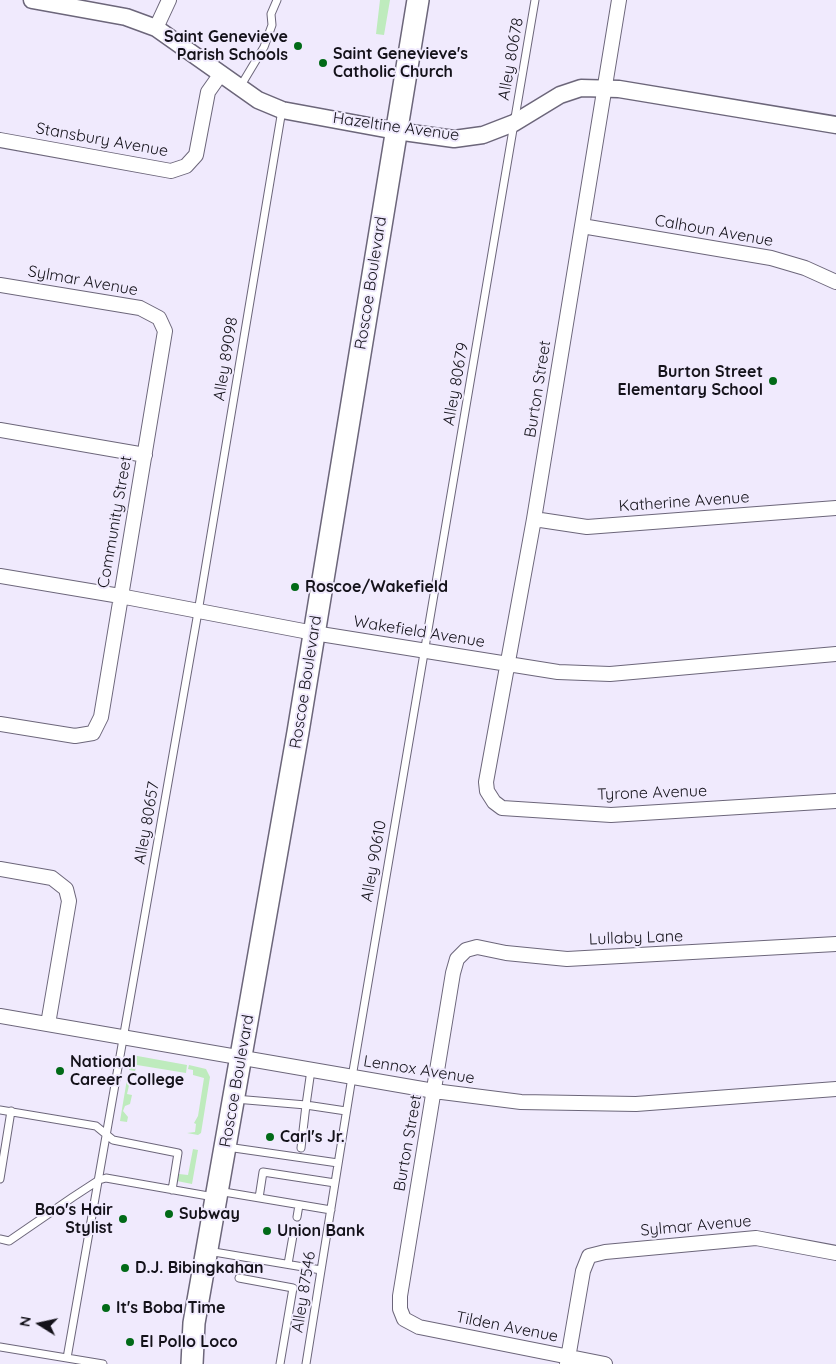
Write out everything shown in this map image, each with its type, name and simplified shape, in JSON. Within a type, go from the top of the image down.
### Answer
[{"type":"main road","name":"Roscoe Boulevard","points":[[192,1364],[194,1322],[314,633],[418,0]]},
{"type":"street","name":"Hazeltine Avenue","points":[[32,0],[126,17],[156,28],[173,38],[220,75],[258,100],[282,110],[396,131],[454,139],[483,135],[514,123],[560,94],[581,88],[604,88],[836,125]]},
{"type":"street","points":[[156,28],[169,0]]},
{"type":"street","name":"Burton Street","points":[[486,782],[534,518],[619,0]]},
{"type":"street","name":"Stansbury Avenue","points":[[0,140],[171,171],[186,166],[196,155],[208,92],[220,75]]},
{"type":"street","name":"Calhoun Avenue","points":[[582,226],[771,258],[805,268],[836,282]]},
{"type":"street","name":"Sylmar Avenue","points":[[0,285],[140,308],[159,318]]},
{"type":"street","name":"Community Street","points":[[0,724],[75,736],[93,733],[101,717],[120,596],[165,340],[164,324],[159,318]]},
{"type":"street","points":[[0,430],[145,455]]},
{"type":"street","name":"Katherine Avenue","points":[[534,518],[587,527],[836,508]]},
{"type":"street","name":"Wakefield Avenue","points":[[0,576],[120,596],[314,633],[558,672],[610,674],[836,654]]},
{"type":"street","name":"Tyrone Avenue","points":[[486,782],[487,792],[494,802],[502,808],[611,815],[836,800]]},
{"type":"street","points":[[0,869],[52,878],[66,889],[69,901],[48,1024]]},
{"type":"street","name":"Lullaby Lane","points":[[453,973],[457,959],[466,950],[477,947],[567,959],[836,944]]},
{"type":"street","name":"Burton Street","points":[[404,1319],[400,1309],[400,1296],[453,973]]},
{"type":"street","name":"Lennox Avenue","points":[[0,1016],[434,1091],[521,1102],[626,1104],[836,1089]]},
{"type":"street","name":"Sylmar Avenue","points":[[568,1361],[583,1271],[588,1256],[605,1252],[756,1238],[836,1253]]},
{"type":"street","name":"Tilden Avenue","points":[[404,1319],[419,1327],[568,1361],[605,1364]]},
{"type":"lane","points":[[240,88],[264,47],[272,25],[271,14],[277,0]]},
{"type":"lane","name":"Alley 80678","points":[[514,123],[535,0]]},
{"type":"lane","name":"Alley 89098","points":[[198,612],[282,110]]},
{"type":"lane","name":"Alley 80679","points":[[424,651],[514,123]]},
{"type":"lane","name":"Alley 80657","points":[[67,1358],[198,612]]},
{"type":"lane","name":"Alley 90610","points":[[352,1077],[424,651]]},
{"type":"lane","points":[[301,1148],[310,1070]]},
{"type":"lane","name":"Alley 87546","points":[[306,1364],[352,1077]]},
{"type":"lane","points":[[234,1099],[306,1105],[346,1111]]},
{"type":"lane","points":[[0,1110],[96,1126],[113,1140],[178,1153],[172,1190]]},
{"type":"lane","points":[[0,1179],[12,1112]]},
{"type":"lane","points":[[226,1147],[338,1163]]},
{"type":"lane","points":[[258,1198],[263,1172],[335,1183]]},
{"type":"lane","points":[[0,1239],[10,1241],[99,1180],[106,1178],[172,1190],[258,1198],[331,1210]]},
{"type":"lane","points":[[297,1217],[299,1205]]},
{"type":"lane","points":[[288,1264],[294,1230]]},
{"type":"lane","points":[[207,1250],[321,1270]]},
{"type":"lane","points":[[239,1278],[293,1288],[280,1364]]},
{"type":"lane","points":[[0,1347],[103,1364]]},
{"type":"green space","points":[[380,0],[390,0],[384,35],[376,34]]},
{"type":"green space","points":[[132,1055],[187,1065],[186,1073],[137,1065],[135,1071],[129,1070]]},
{"type":"green space","points":[[189,1065],[206,1069],[210,1077],[201,1133],[198,1135],[187,1133],[195,1132],[196,1124],[194,1123],[198,1116],[204,1078],[193,1075],[193,1070],[188,1069]]},
{"type":"green space","points":[[128,1073],[132,1073],[127,1094],[132,1095],[130,1104],[125,1106],[123,1111],[128,1117],[127,1122],[120,1121]]},
{"type":"green space","points":[[193,1149],[198,1150],[192,1184],[177,1181],[179,1174],[188,1175]]},
{"type":"place","name":"Saint Genevieve Parish Schools","points":[[298,46]]},
{"type":"place","name":"Saint Genevieve's Catholic Church","points":[[323,63]]},
{"type":"place","name":"Burton Street Elementary School","points":[[773,381]]},
{"type":"place","name":"Roscoe/Wakefield","points":[[295,587]]},
{"type":"place","name":"National Career College","points":[[60,1071]]},
{"type":"place","name":"Carl's Jr.","points":[[270,1137]]},
{"type":"place","name":"Subway","points":[[169,1214]]},
{"type":"place","name":"Bao's Hair Stylist","points":[[123,1219]]},
{"type":"place","name":"Union Bank","points":[[267,1231]]},
{"type":"place","name":"D.J. Bibingkahan","points":[[125,1268]]},
{"type":"place","name":"It's Boba Time","points":[[106,1308]]},
{"type":"place","name":"El Pollo Loco","points":[[130,1342]]}]
